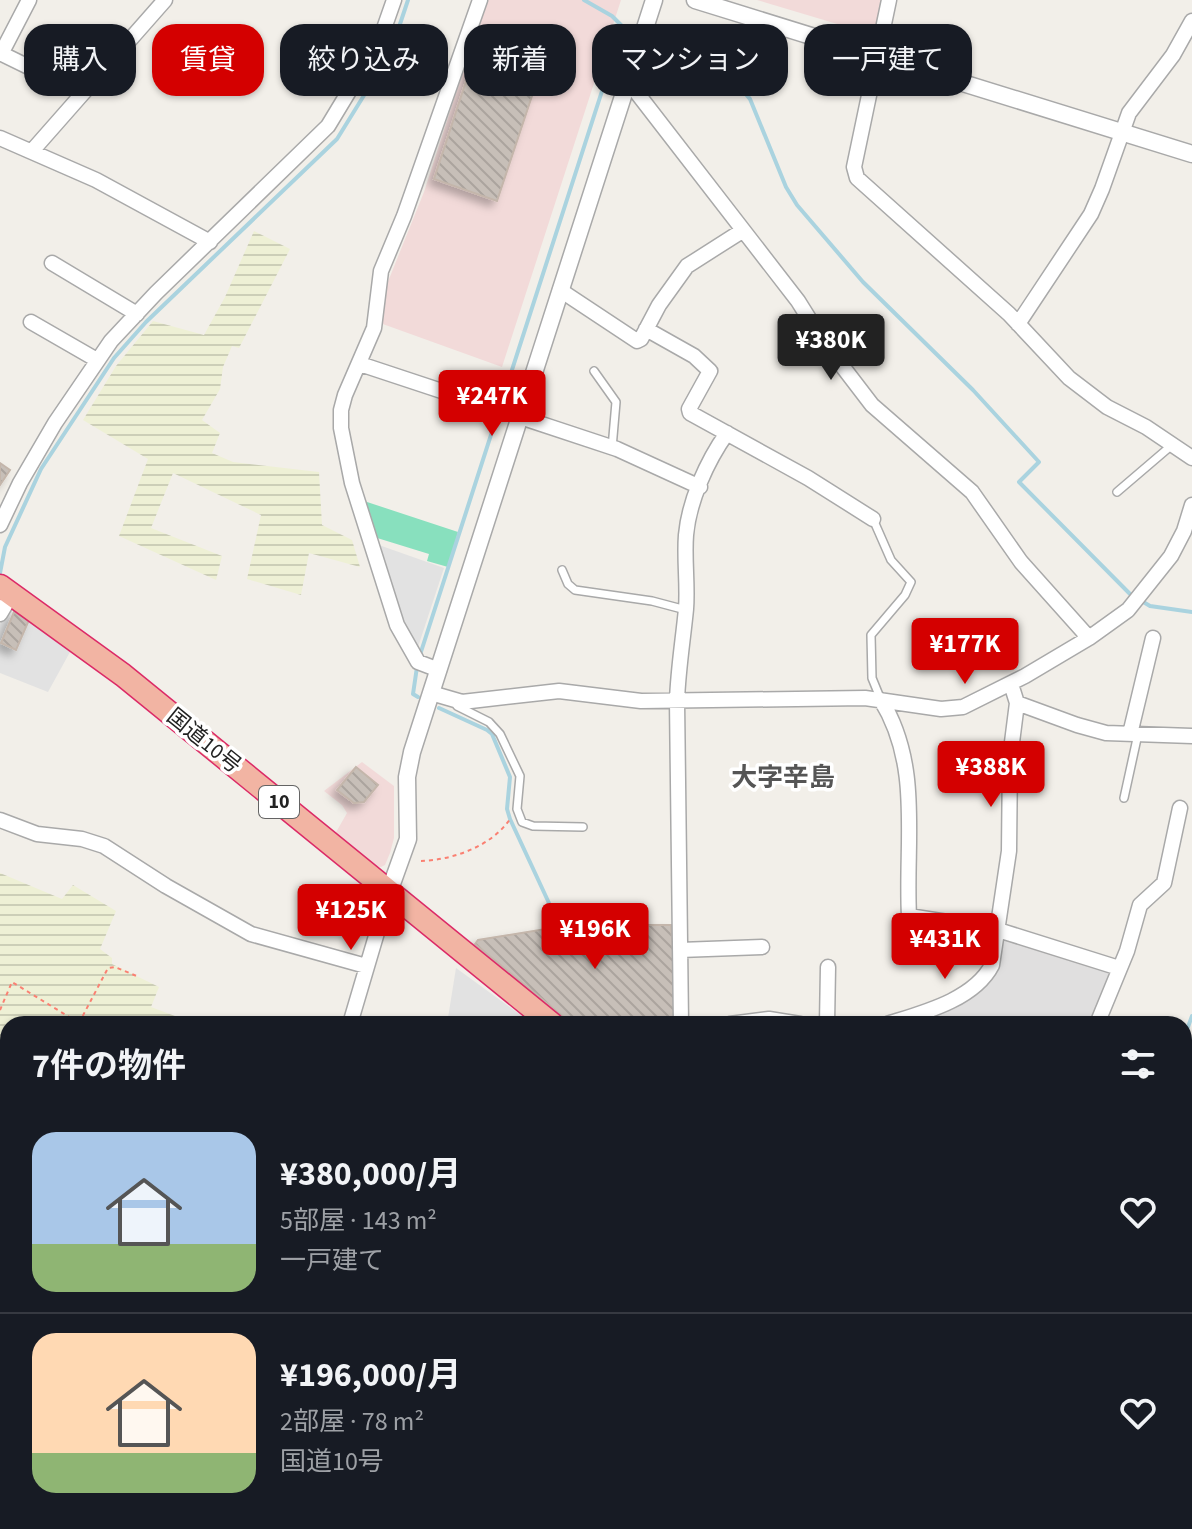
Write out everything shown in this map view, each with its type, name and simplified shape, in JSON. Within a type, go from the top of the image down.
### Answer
[{"type":"highway","name":"国道10号","points":[[4,589],[123,675],[542,1016]]},
{"type":"street","points":[[24,65],[1,54],[29,0]]},
{"type":"street","points":[[136,32],[165,0]]},
{"type":"street","points":[[0,525],[55,423],[97,360],[137,314],[328,126],[380,40],[394,0]]},
{"type":"street","points":[[439,670],[418,662],[397,625],[352,483],[341,428],[341,410],[374,328],[381,271],[409,203],[480,0]]},
{"type":"street","points":[[646,24],[654,0]]},
{"type":"street","points":[[695,0],[804,34]]},
{"type":"street","points":[[885,24],[889,0]]},
{"type":"street","points":[[1018,324],[1091,214],[1129,113],[1173,55],[1192,21]]},
{"type":"street","points":[[972,86],[1192,154]]},
{"type":"street","points":[[32,151],[79,96]]},
{"type":"street","points":[[352,1016],[389,892],[407,849],[407,777],[431,693],[622,96]]},
{"type":"street","points":[[639,96],[804,310],[823,341],[872,405],[980,501],[1021,562],[1089,638]]},
{"type":"street","points":[[871,96],[854,173],[1018,324],[1069,378],[1107,407],[1146,427],[1192,458]]},
{"type":"street","points":[[0,138],[96,180],[210,242]]},
{"type":"street","points":[[560,290],[633,340],[641,339],[687,266],[742,231]]},
{"type":"street","points":[[52,263],[137,314]]},
{"type":"street","points":[[31,322],[97,360]]},
{"type":"street","points":[[646,329],[682,348],[708,368],[709,377],[689,411],[819,484],[873,519]]},
{"type":"street","points":[[360,364],[612,448],[700,487]]},
{"type":"street","points":[[681,1016],[677,701],[686,610],[687,532],[700,487],[727,433]]},
{"type":"street","points":[[431,693],[462,702],[559,691],[629,701],[881,700],[941,709],[955,708],[973,703],[1011,684],[1089,638],[1128,610],[1152,583],[1178,544],[1192,505]]},
{"type":"street","points":[[0,614],[4,589]]},
{"type":"street","points":[[1134,734],[1153,638]]},
{"type":"street","points":[[911,1016],[932,1009],[980,981],[992,965],[1008,863],[1010,758],[1017,703],[1011,684]]},
{"type":"street","points":[[881,700],[901,739],[905,759],[910,815],[909,916],[998,930],[1119,968]]},
{"type":"street","points":[[1017,703],[1093,730],[1192,736]]},
{"type":"street","points":[[1100,1016],[1140,905],[1164,883],[1180,808]]},
{"type":"street","points":[[0,820],[37,834],[82,839],[104,846],[166,886],[251,934],[366,966]]},
{"type":"street","points":[[680,950],[762,947]]},
{"type":"street","points":[[827,1016],[828,967]]},
{"type":"lane","points":[[594,371],[616,402],[612,448]]},
{"type":"lane","points":[[1117,492],[1172,445]]},
{"type":"lane","points":[[873,519],[891,560],[911,582],[905,595],[871,635],[872,678],[881,700]]},
{"type":"lane","points":[[562,570],[568,584],[575,590],[652,601],[686,610]]},
{"type":"lane","points":[[450,699],[454,705],[489,722],[500,734],[520,776],[519,818],[529,825],[583,827]]},
{"type":"lane","points":[[1124,798],[1134,734]]},
{"type":"path","points":[[421,861],[444,858],[486,843],[503,828],[517,809]]},
{"type":"path","points":[[82,1016],[108,968],[115,967],[139,977]]},
{"type":"path","points":[[0,1010],[12,982],[65,1016]]},
{"type":"shaded area","points":[[486,0],[621,0],[613,24],[592,24],[592,89],[502,367],[380,323],[383,294],[424,192],[464,68],[464,96],[576,96],[576,24],[478,24]]},
{"type":"shaded area","points":[[757,0],[881,0],[876,24],[837,24]]},
{"type":"shaded area","points":[[376,544],[444,568],[417,650],[408,638]]},
{"type":"shaded area","points":[[9,609],[14,613],[5,630],[16,650],[28,621],[70,652],[48,692],[0,673],[0,624]]},
{"type":"shaded area","points":[[362,762],[394,786],[394,838],[385,865],[381,867],[375,866],[335,834],[347,813],[324,791]]},
{"type":"shaded area","points":[[1002,938],[1112,972],[1095,1016],[923,1016],[967,998]]},
{"type":"shaded area","points":[[456,968],[522,1016],[448,1016]]},
{"type":"green space","points":[[254,231],[290,249],[239,348],[232,346],[223,367],[220,389],[202,420],[220,433],[212,453],[233,462],[319,472],[322,525],[352,540],[360,567],[309,553],[301,595],[247,579],[261,515],[173,473],[151,528],[222,556],[216,580],[119,536],[148,459],[83,420],[116,366],[153,321],[204,335],[225,297]]},
{"type":"green space","points":[[361,500],[458,532],[448,567],[427,561],[429,554],[374,537]]},
{"type":"green space","points":[[0,873],[62,899],[73,885],[116,911],[100,949],[112,958],[112,964],[159,987],[151,1007],[175,1016],[0,1016]]},
{"type":"building","points":[[464,87],[464,96],[532,96],[497,201],[434,179]]},
{"type":"building","points":[[0,463],[10,470],[0,485]]},
{"type":"building","points":[[14,612],[29,620],[16,650],[1,643]]},
{"type":"building","points":[[356,767],[378,785],[364,802],[354,803],[337,790]]},
{"type":"building","points":[[570,925],[671,925],[674,1016],[562,1016],[475,944],[478,940]]},
{"type":"waterway","points":[[0,573],[5,547],[41,469],[114,358],[146,322],[337,139],[384,63],[408,0]]},
{"type":"waterway","points":[[584,0],[620,24]]},
{"type":"waterway","points":[[419,658],[600,96]]},
{"type":"waterway","points":[[747,96],[786,187],[797,205],[863,282],[973,390],[1039,462],[1019,482],[1132,596]]},
{"type":"waterway","points":[[1140,600],[1150,606],[1192,612]]},
{"type":"waterway","points":[[417,667],[413,694],[418,697]]},
{"type":"waterway","points":[[439,708],[492,734],[510,777],[507,809],[510,819],[561,929]]},
{"type":"district","name":"大字辛島","points":[[783,777]]}]
